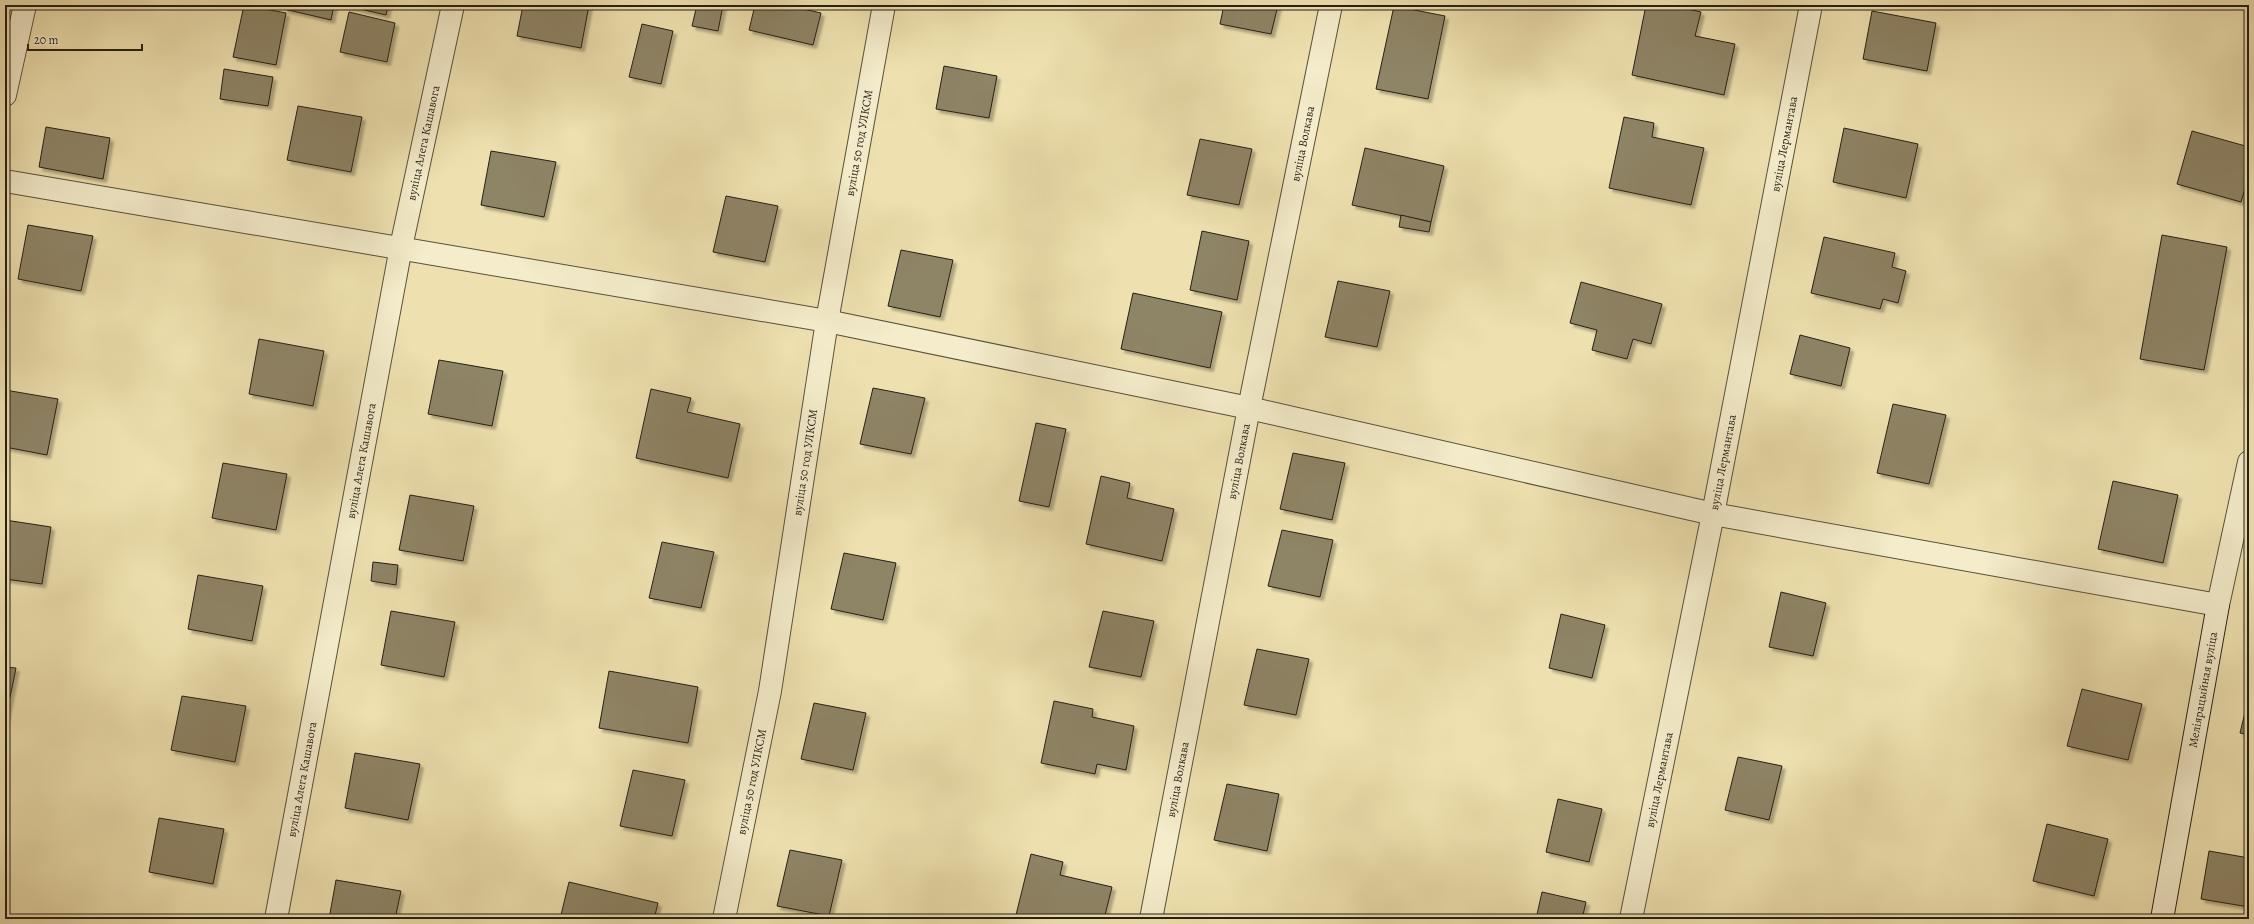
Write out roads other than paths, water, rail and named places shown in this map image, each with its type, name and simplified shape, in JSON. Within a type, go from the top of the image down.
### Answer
[{"type":"street","points":[[5,95],[25,5]]},
{"type":"street","name":"вуліца Алега Кашавога","points":[[276,919],[400,247],[453,5]]},
{"type":"street","name":"вуліца 50 год УЛКСМ","points":[[724,919],[770,691],[827,321],[884,5]]},
{"type":"street","name":"вуліца Волкава","points":[[1151,919],[1249,408],[1331,5]]},
{"type":"street","name":"вуліца Лермантава","points":[[1632,919],[1713,514],[1811,5]]},
{"type":"street","points":[[5,181],[400,247],[827,321],[1249,408],[1713,514],[2218,605]]},
{"type":"street","name":"Меліярацыйная вуліца","points":[[2162,919],[2218,605],[2249,462]]}]
